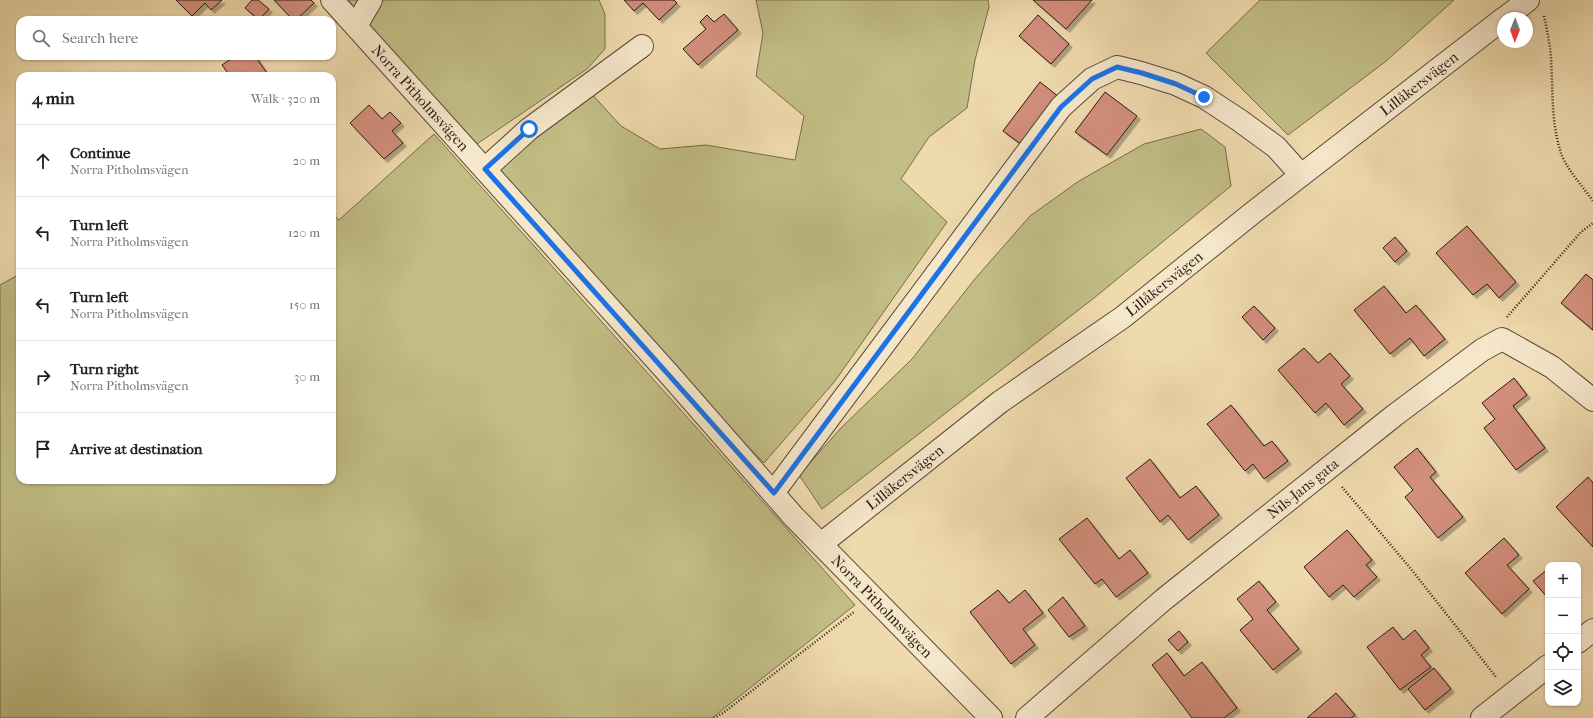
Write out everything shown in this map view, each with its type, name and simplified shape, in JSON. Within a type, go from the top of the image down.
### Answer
[{"type":"street","name":"Norra Pitholmsvägen","points":[[332,0],[774,493],[821,544],[991,718]]},
{"type":"street","points":[[356,26],[371,0]]},
{"type":"street","name":"Lillåkersvägen","points":[[1523,12],[1536,7]]},
{"type":"street","name":"Lillåkersvägen","points":[[821,544],[1000,402],[1123,317],[1301,175],[1497,24]]},
{"type":"street","points":[[485,169],[529,129],[642,46]]},
{"type":"street","points":[[774,493],[1061,107],[1092,79],[1117,67],[1176,84],[1204,97],[1239,120],[1276,147],[1301,175]]},
{"type":"street","points":[[1502,339],[1552,367],[1593,400]]},
{"type":"street","name":"Nils-Jans gata","points":[[1027,718],[1163,600],[1395,415],[1482,350],[1502,339]]},
{"type":"street","points":[[1581,640],[1593,630]]},
{"type":"street","points":[[1482,718],[1545,668]]},
{"type":"path","points":[[1536,7],[1548,35],[1551,60],[1552,103],[1560,151],[1569,167],[1593,201]]},
{"type":"path","points":[[1502,339],[1504,325],[1508,315],[1581,232],[1593,223]]},
{"type":"path","points":[[1329,468],[1337,481],[1411,569],[1510,696]]},
{"type":"path","points":[[714,718],[723,713],[874,597]]},
{"type":"shaded area","points":[[348,0],[599,0],[605,14],[605,49],[587,69],[477,144]]},
{"type":"shaded area","points":[[756,0],[988,0],[989,7],[975,60],[967,108],[929,137],[901,179],[947,222],[835,381],[764,463],[678,374],[490,163],[589,91],[621,126],[660,149],[706,145],[795,160],[804,116],[756,76],[763,33]]},
{"type":"shaded area","points":[[1260,0],[1454,0],[1385,62],[1288,135],[1206,53]]},
{"type":"shaded area","points":[[1201,129],[1225,147],[1231,186],[1094,298],[822,509],[799,475],[841,428],[912,359],[974,280],[1030,216],[1079,181],[1144,144]]},
{"type":"shaded area","points":[[434,134],[855,605],[712,718],[0,718],[0,285],[16,276],[16,484],[336,484],[336,217],[339,220]]},
{"type":"building","points":[[176,0],[222,0],[211,10],[205,3],[192,16]]},
{"type":"building","points":[[252,0],[258,0],[269,9],[263,16],[254,16],[245,8]]},
{"type":"building","points":[[274,0],[311,0],[314,3],[300,16],[289,16]]},
{"type":"building","points":[[624,0],[674,0],[677,3],[659,20],[643,3],[634,11]]},
{"type":"building","points":[[1033,0],[1092,0],[1066,29]]},
{"type":"building","points":[[724,14],[738,30],[698,65],[683,49],[706,29],[700,22],[707,15],[714,22]]},
{"type":"building","points":[[1038,15],[1069,44],[1051,64],[1019,36]]},
{"type":"building","points":[[229,60],[258,60],[266,72],[227,72],[222,65]]},
{"type":"building","points":[[1040,82],[1059,97],[1022,145],[1003,131]]},
{"type":"building","points":[[1105,92],[1137,116],[1107,155],[1075,132]]},
{"type":"building","points":[[369,105],[382,119],[390,112],[401,123],[392,131],[403,143],[384,159],[350,123]]},
{"type":"building","points":[[1467,226],[1516,282],[1499,298],[1487,284],[1473,295],[1436,253]]},
{"type":"building","points":[[1395,237],[1407,251],[1395,262],[1383,248]]},
{"type":"building","points":[[1586,274],[1593,280],[1593,330],[1561,303]]},
{"type":"building","points":[[1384,286],[1406,313],[1416,305],[1445,339],[1424,356],[1410,338],[1390,354],[1354,310]]},
{"type":"building","points":[[1254,306],[1275,328],[1263,340],[1242,317]]},
{"type":"building","points":[[1304,348],[1318,363],[1330,353],[1350,376],[1341,384],[1363,409],[1344,425],[1326,403],[1315,413],[1278,370]]},
{"type":"building","points":[[1514,378],[1527,395],[1513,406],[1545,448],[1516,470],[1484,428],[1495,419],[1482,403]]},
{"type":"building","points":[[1231,405],[1264,446],[1272,441],[1288,461],[1264,479],[1253,464],[1245,471],[1207,424]]},
{"type":"building","points":[[1417,448],[1436,472],[1430,477],[1463,517],[1438,538],[1405,497],[1413,490],[1394,467]]},
{"type":"building","points":[[1150,459],[1180,498],[1196,486],[1219,515],[1188,540],[1168,515],[1160,522],[1126,478]]},
{"type":"building","points":[[1588,477],[1593,483],[1593,547],[1556,507]]},
{"type":"building","points":[[1087,518],[1119,559],[1130,550],[1148,573],[1116,597],[1102,579],[1095,584],[1059,539]]},
{"type":"building","points":[[1347,530],[1372,560],[1366,565],[1377,577],[1354,597],[1343,585],[1329,597],[1304,567]]},
{"type":"building","points":[[1504,538],[1519,555],[1507,565],[1529,589],[1502,614],[1465,573]]},
{"type":"building","points":[[1545,571],[1545,595],[1533,581]]},
{"type":"building","points":[[1259,581],[1276,602],[1267,610],[1299,649],[1273,670],[1240,630],[1253,619],[1237,599]]},
{"type":"building","points":[[998,590],[1009,603],[1025,590],[1043,613],[1023,629],[1035,645],[1011,664],[970,612]]},
{"type":"building","points":[[1063,597],[1085,626],[1069,637],[1048,610]]},
{"type":"building","points":[[1393,627],[1403,640],[1415,630],[1429,648],[1421,655],[1431,667],[1400,690],[1367,647]]},
{"type":"building","points":[[1179,631],[1188,642],[1178,651],[1168,640]]},
{"type":"building","points":[[1167,653],[1184,676],[1202,662],[1237,708],[1224,718],[1192,718],[1152,665]]},
{"type":"building","points":[[1434,668],[1451,689],[1425,710],[1408,689]]},
{"type":"building","points":[[1336,693],[1355,715],[1351,718],[1307,718]]},
{"type":"route","points":[[529,129],[485,169],[774,493],[1061,107],[1092,79],[1117,67],[1176,84],[1204,97]]}]
